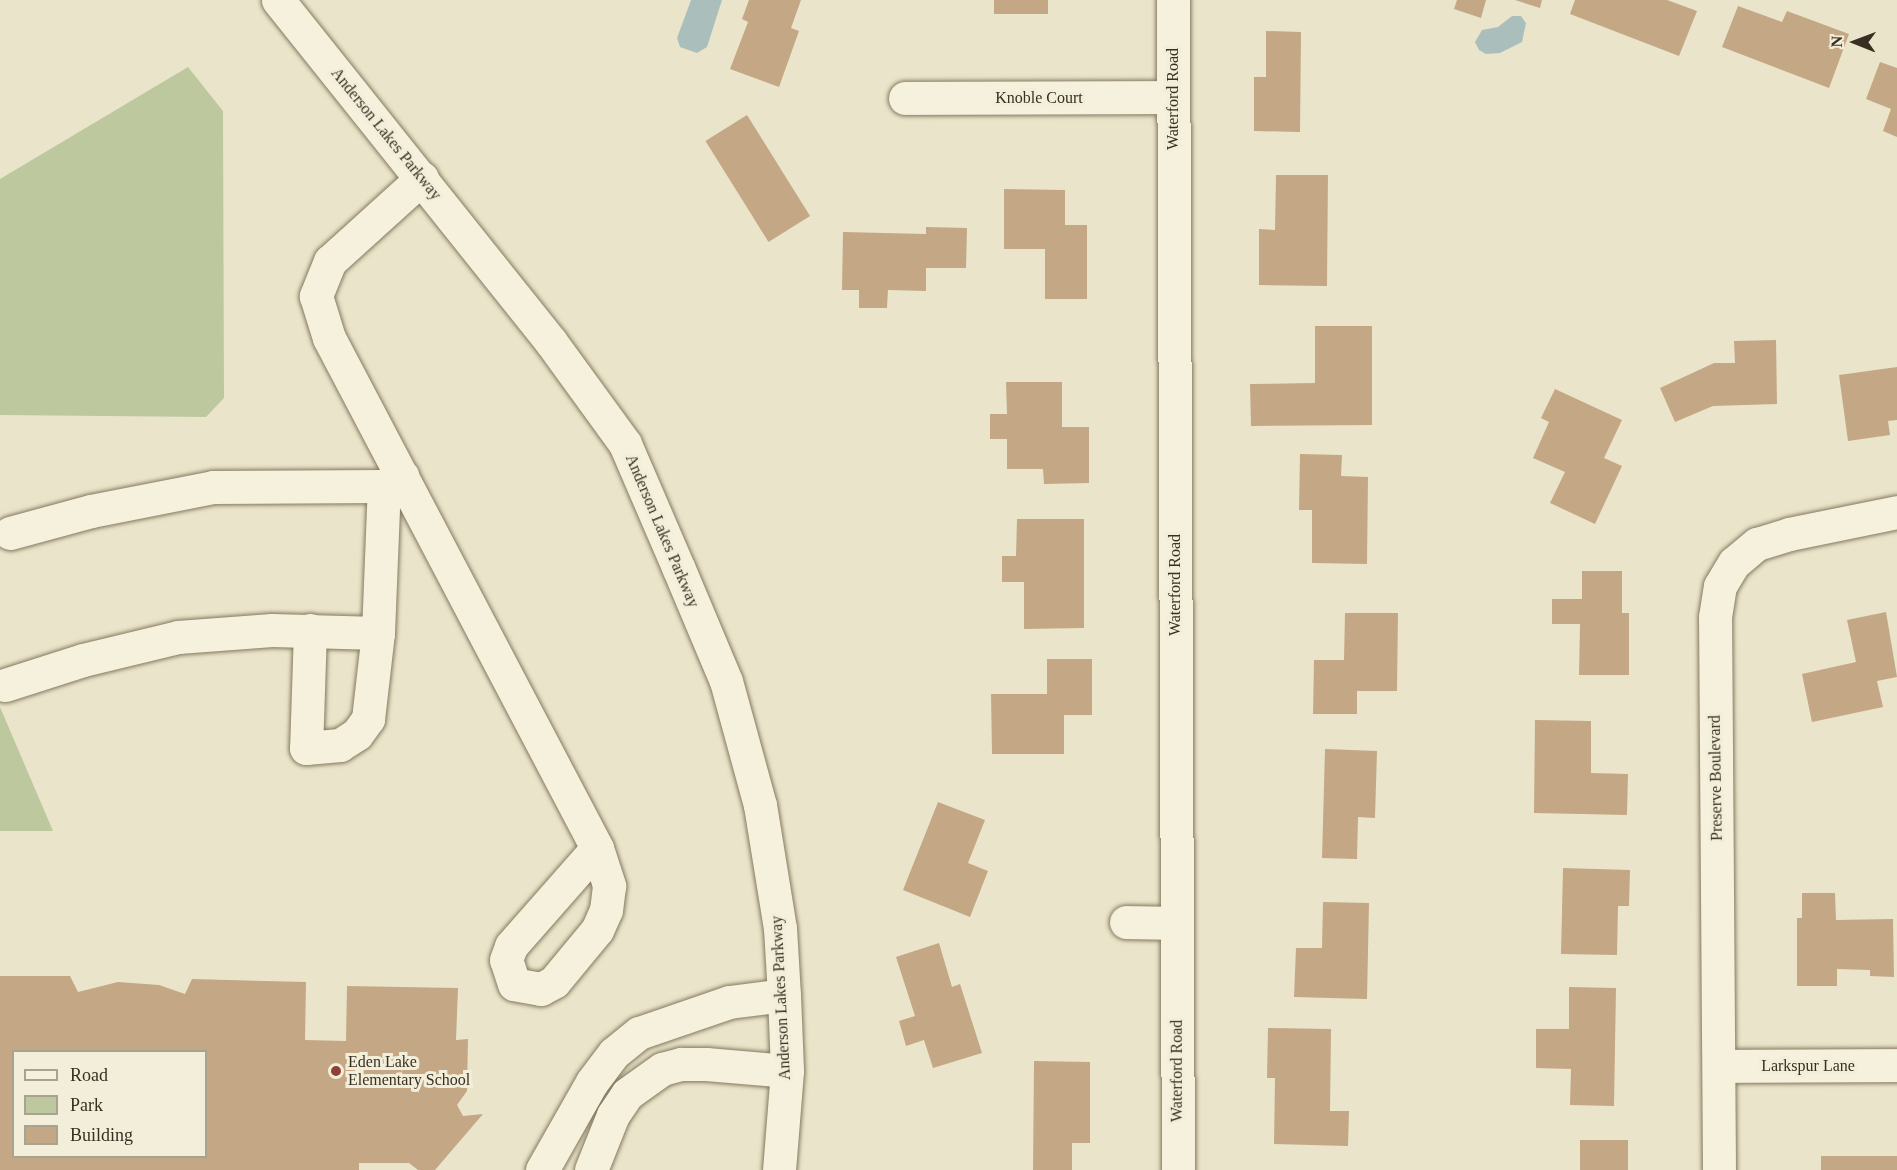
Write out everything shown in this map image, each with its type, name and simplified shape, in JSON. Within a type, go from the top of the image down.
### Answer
[{"type":"street","name":"Anderson Lakes Parkway","points":[[278,0],[551,342],[625,444],[726,681],[760,805],[780,928],[788,1071],[778,1170]]},
{"type":"street","name":"Waterford Road","points":[[1173,0],[1178,1170]]},
{"type":"street","name":"Knoble Court","points":[[905,98],[1173,97]]},
{"type":"street","points":[[422,178],[330,261],[316,296],[329,338],[393,481],[597,848]]},
{"type":"street","points":[[10,533],[90,511],[213,487],[393,481]]},
{"type":"street","points":[[310,630],[306,748],[340,745],[357,734],[368,718],[393,481]]},
{"type":"street","name":"Preserve Boulevard","points":[[1719,1170],[1715,616],[1720,586],[1750,532],[1789,534],[1897,512]]},
{"type":"street","points":[[5,685],[83,660],[178,637],[310,630],[378,633]]},
{"type":"street","points":[[1126,922],[1177,923]]},
{"type":"street","points":[[542,1170],[592,1082],[614,1053],[639,1034],[729,1002],[784,995]]},
{"type":"street","points":[[591,1170],[613,1115],[627,1094],[662,1069],[681,1064],[706,1064],[788,1071]]},
{"type":"street","name":"Larkspur Lane","points":[[1719,1066],[1897,1065]]},
{"type":"green space","points":[[188,67],[223,111],[224,398],[206,417],[0,415],[0,179]]},
{"type":"green space","points":[[0,707],[53,831],[0,831]]},
{"type":"shaded area","points":[[691,0],[722,0],[707,47],[697,53],[680,47],[677,38]]},
{"type":"shaded area","points":[[1512,16],[1521,16],[1526,23],[1522,42],[1500,53],[1486,54],[1479,50],[1475,42],[1482,30],[1498,27]]},
{"type":"building","points":[[749,0],[801,0],[791,28],[799,31],[779,87],[730,69],[748,22],[742,19]]},
{"type":"building","points":[[994,0],[1048,0],[1048,14],[994,14]]},
{"type":"building","points":[[1457,0],[1486,0],[1481,18],[1454,9]]},
{"type":"building","points":[[1515,0],[1542,0],[1540,8]]},
{"type":"building","points":[[1575,0],[1667,0],[1697,11],[1679,56],[1570,14]]},
{"type":"building","points":[[1738,6],[1782,22],[1787,11],[1849,34],[1829,88],[1722,47]]},
{"type":"building","points":[[1266,31],[1301,32],[1300,132],[1254,131],[1254,77],[1266,77]]},
{"type":"building","points":[[1880,62],[1897,68],[1897,137],[1883,131],[1891,109],[1866,99]]},
{"type":"building","points":[[747,115],[810,216],[769,242],[705,141]]},
{"type":"building","points":[[1276,175],[1328,175],[1327,286],[1259,285],[1259,229],[1275,230]]},
{"type":"building","points":[[1004,189],[1065,190],[1065,225],[1087,225],[1087,299],[1045,299],[1045,249],[1004,249]]},
{"type":"building","points":[[926,227],[967,228],[966,268],[926,268],[926,291],[888,290],[887,308],[859,308],[859,290],[842,290],[843,232],[926,234]]},
{"type":"building","points":[[1315,326],[1372,326],[1372,425],[1251,426],[1250,384],[1315,383]]},
{"type":"building","points":[[1776,340],[1777,404],[1713,406],[1675,422],[1660,388],[1714,363],[1735,363],[1734,341]]},
{"type":"building","points":[[1897,367],[1897,420],[1888,421],[1890,435],[1848,441],[1839,375]]},
{"type":"building","points":[[1006,382],[1062,382],[1062,427],[1089,427],[1089,483],[1044,484],[1043,469],[1007,469],[1007,439],[990,439],[990,414],[1007,414]]},
{"type":"building","points":[[1555,389],[1622,420],[1604,458],[1622,466],[1595,524],[1550,503],[1565,472],[1533,458],[1549,422],[1541,418]]},
{"type":"building","points":[[1300,454],[1342,455],[1341,476],[1368,477],[1367,564],[1312,563],[1312,510],[1299,510]]},
{"type":"building","points":[[1017,519],[1084,519],[1084,628],[1024,629],[1024,582],[1002,582],[1002,556],[1016,556]]},
{"type":"building","points":[[1582,571],[1622,571],[1622,613],[1629,613],[1629,675],[1579,675],[1580,624],[1552,624],[1552,599],[1582,599]]},
{"type":"building","points":[[1886,612],[1897,677],[1877,681],[1883,707],[1812,722],[1802,674],[1856,662],[1847,620]]},
{"type":"building","points":[[1345,613],[1398,613],[1397,691],[1357,691],[1357,714],[1313,714],[1314,660],[1344,660]]},
{"type":"building","points":[[1047,659],[1092,659],[1092,715],[1064,715],[1064,754],[992,754],[991,694],[1047,694]]},
{"type":"building","points":[[1535,720],[1591,721],[1591,773],[1628,774],[1627,815],[1534,813]]},
{"type":"building","points":[[1325,749],[1377,751],[1375,818],[1358,817],[1357,859],[1322,858]]},
{"type":"building","points":[[938,802],[985,820],[968,863],[988,871],[970,917],[903,890]]},
{"type":"building","points":[[1563,868],[1630,870],[1629,906],[1618,906],[1617,955],[1561,954]]},
{"type":"building","points":[[1802,893],[1835,893],[1836,920],[1893,919],[1894,977],[1870,976],[1870,970],[1837,969],[1837,986],[1797,986],[1797,918],[1802,918]]},
{"type":"building","points":[[1323,902],[1369,903],[1367,999],[1294,997],[1296,948],[1322,948]]},
{"type":"building","points":[[939,943],[952,987],[960,984],[982,1053],[933,1068],[924,1040],[906,1046],[899,1021],[915,1016],[896,957]]},
{"type":"building","name":"Eden Lake Elementary School","points":[[0,976],[70,976],[78,992],[118,982],[159,985],[185,994],[192,979],[306,982],[305,1040],[346,1041],[347,986],[458,988],[456,1040],[468,1039],[467,1091],[457,1105],[463,1116],[483,1114],[435,1170],[418,1170],[409,1163],[359,1163],[359,1170],[0,1170]]},
{"type":"building","points":[[1569,987],[1616,988],[1614,1106],[1570,1105],[1571,1069],[1536,1068],[1536,1029],[1569,1029]]},
{"type":"building","points":[[1268,1028],[1331,1029],[1330,1111],[1349,1111],[1348,1146],[1274,1144],[1275,1078],[1267,1078]]},
{"type":"building","points":[[1034,1061],[1090,1062],[1090,1143],[1072,1143],[1072,1170],[1033,1170]]},
{"type":"building","points":[[1580,1140],[1628,1140],[1628,1170],[1580,1170]]},
{"type":"building","points":[[1821,1156],[1897,1156],[1897,1170],[1821,1170]]},
{"type":"place","name":"Eden Lake Elementary School","points":[[336,1071]]}]
